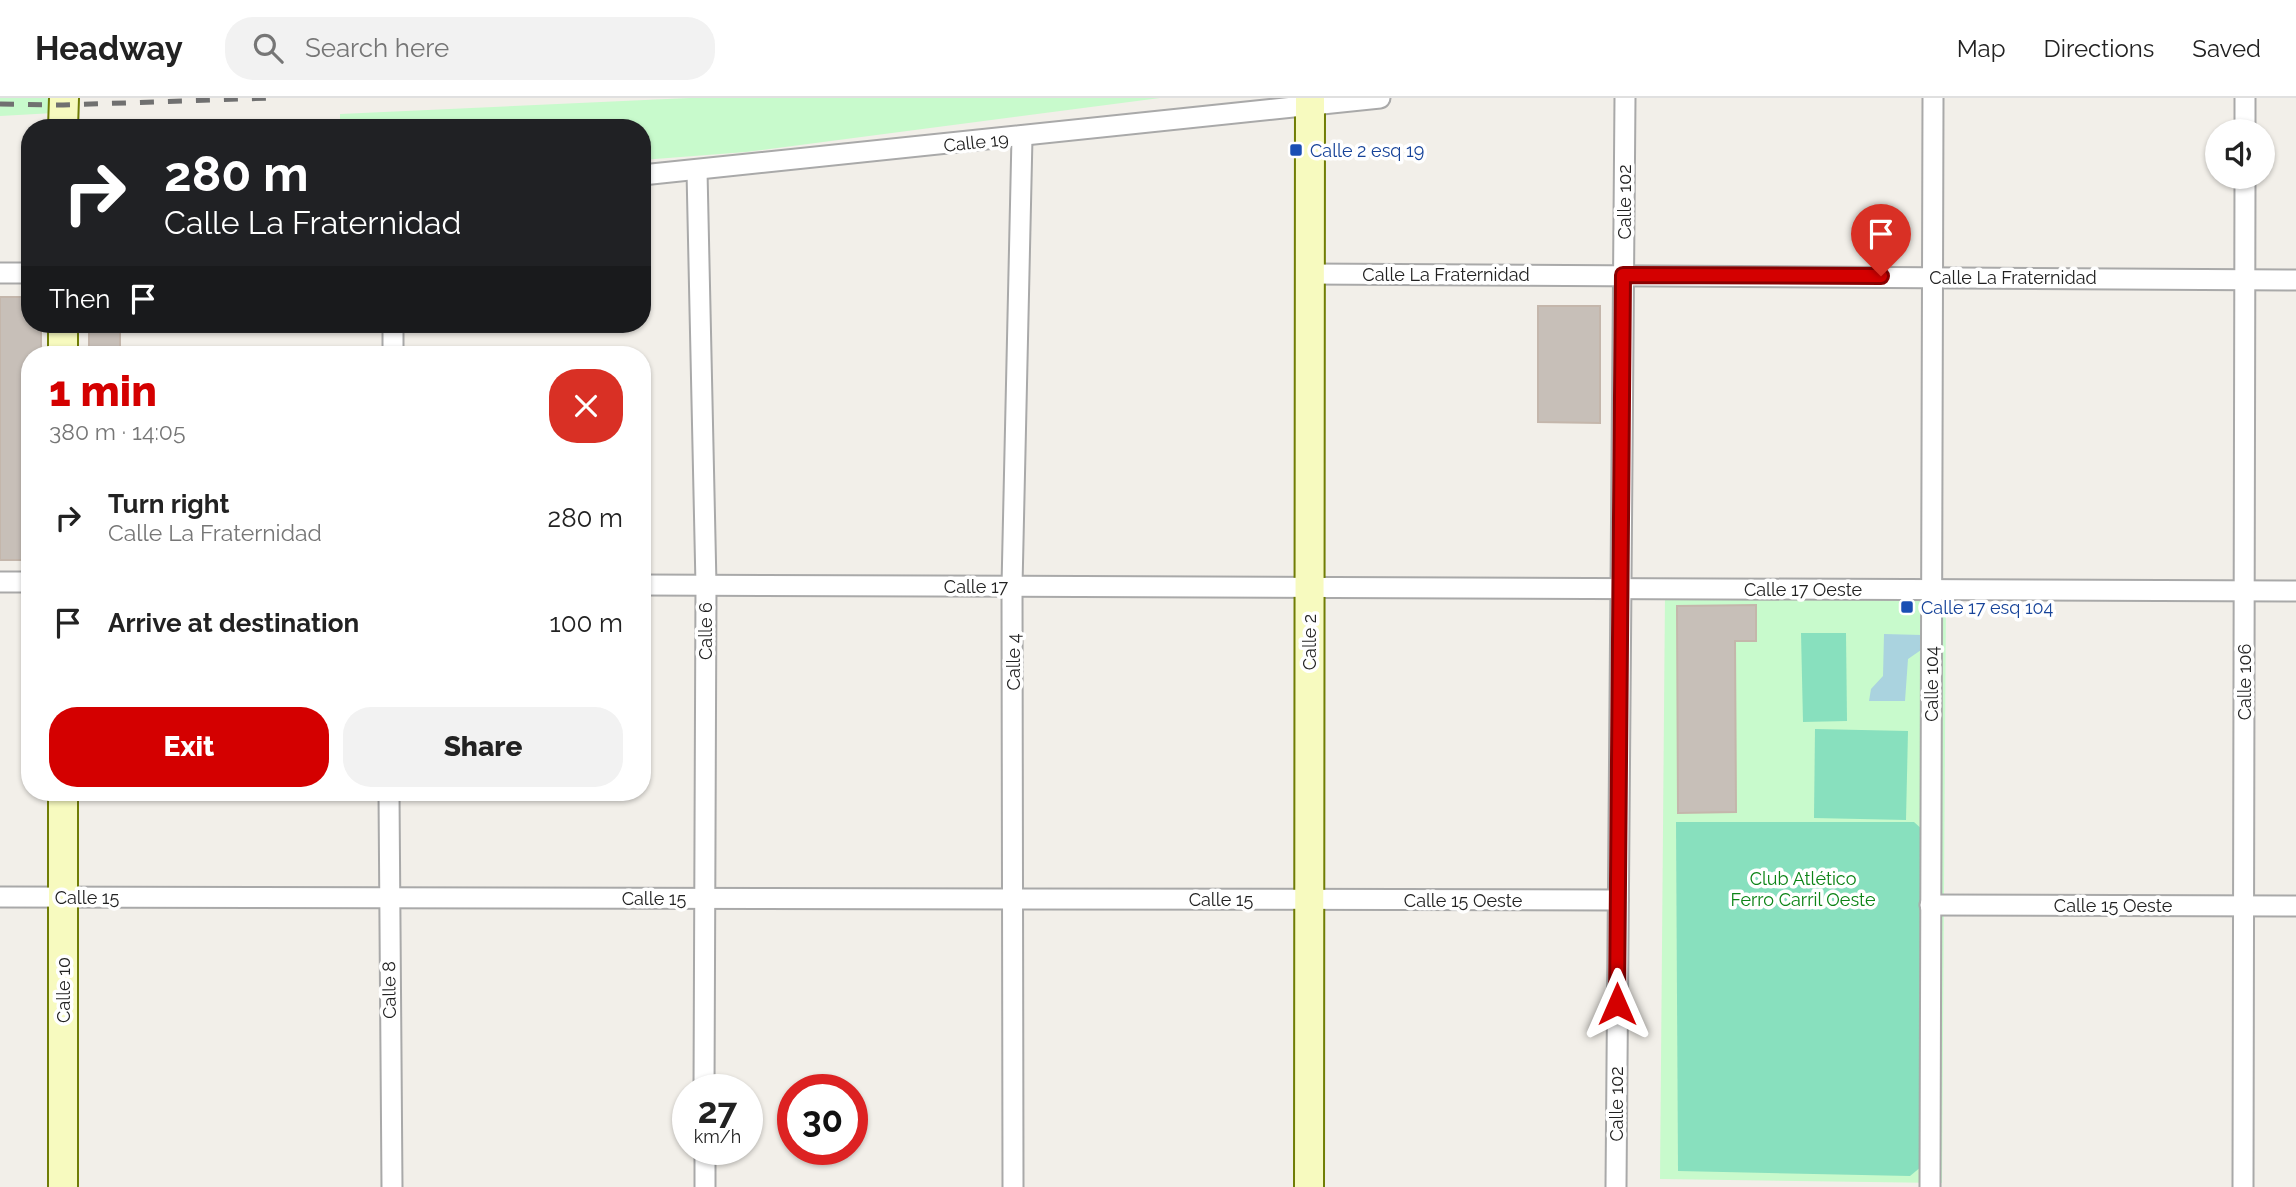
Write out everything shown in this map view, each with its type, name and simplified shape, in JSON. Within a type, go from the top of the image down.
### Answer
[{"type":"street","points":[[63,119],[64,98]]},
{"type":"street","name":"Calle 19","points":[[651,174],[1022,137],[1310,102],[1380,98]]},
{"type":"street","name":"Calle 102","points":[[1616,1187],[1625,98]]},
{"type":"street","name":"Calle 104","points":[[1930,1187],[1933,98]]},
{"type":"street","points":[[2245,98],[2245,119]]},
{"type":"street","name":"Calle 2","points":[[1309,1187],[1310,102]]},
{"type":"street","name":"Calle 4","points":[[1013,1187],[1012,586],[1022,137]]},
{"type":"street","name":"Calle 6","points":[[697,171],[706,585],[705,1074]]},
{"type":"street","name":"Calle 106","points":[[2243,1187],[2245,189]]},
{"type":"street","points":[[0,273],[21,273]]},
{"type":"street","name":"Calle La Fraternidad","points":[[1309,274],[2296,280]]},
{"type":"street","points":[[0,582],[21,582]]},
{"type":"street","name":"Calle 17","points":[[651,584],[1309,587]]},
{"type":"street","name":"Calle 17 Oeste","points":[[1309,587],[2296,591]]},
{"type":"street","name":"Calle 10","points":[[63,801],[63,1187]]},
{"type":"street","name":"Calle 8","points":[[388,801],[392,1187]]},
{"type":"street","name":"Calle 15","points":[[0,897],[1309,899]]},
{"type":"street","name":"Calle 15 Oeste","points":[[1309,899],[1618,900]]},
{"type":"street","name":"Calle 15 Oeste","points":[[1930,905],[2296,906]]},
{"type":"street","points":[[705,1165],[705,1187]]},
{"type":"green space","points":[[0,98],[54,98],[54,113],[0,116]]},
{"type":"green space","points":[[689,98],[1160,98],[746,152],[651,159],[651,119],[340,119],[340,114]]},
{"type":"green space","name":"Club Atlético Ferro Carril Oeste","points":[[1665,594],[1946,598],[1942,1183],[1660,1179]]},
{"type":"green space","points":[[1801,633],[1846,633],[1847,721],[1803,722]]},
{"type":"green space","points":[[1815,729],[1908,731],[1906,820],[1814,818]]},
{"type":"green space","points":[[1676,822],[1914,822],[1934,840],[1933,1157],[1910,1176],[1678,1171]]},
{"type":"water","points":[[1884,634],[1922,635],[1921,650],[1908,659],[1905,701],[1869,701],[1871,689],[1883,676]]},
{"type":"building","points":[[0,297],[21,297],[21,333],[41,333],[41,346],[21,346],[21,560],[0,560]]},
{"type":"building","points":[[1538,306],[1600,306],[1600,423],[1538,422]]},
{"type":"building","points":[[89,333],[120,333],[120,346],[89,346]]},
{"type":"building","points":[[1756,605],[1756,641],[1735,641],[1736,812],[1678,813],[1677,606]]},
{"type":"railway","points":[[0,104],[63,105],[271,98]]},
{"type":"place","name":"Calle 2 esq 19","points":[[1296,150]]},
{"type":"place","name":"Calle 17 esq 104","points":[[1907,607]]},
{"type":"route","points":[[1617,1004],[1623,275],[1881,276]]}]
